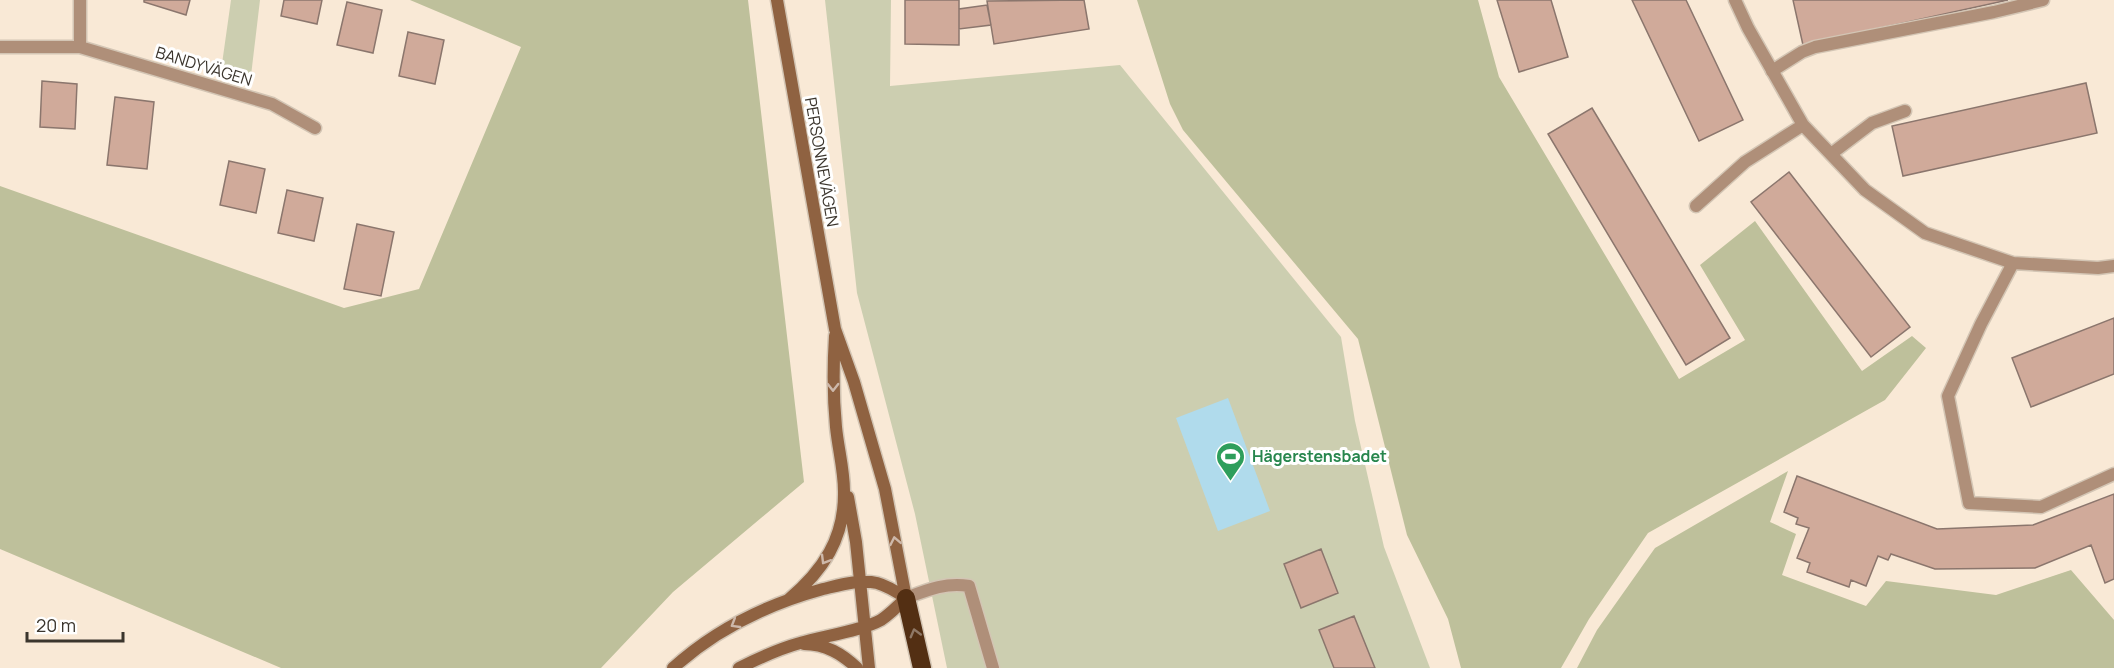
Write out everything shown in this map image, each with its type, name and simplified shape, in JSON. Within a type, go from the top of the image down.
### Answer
[{"type":"highway","points":[[906,598],[922,668]]},
{"type":"street","points":[[80,0],[80,47]]},
{"type":"street","name":"PERSONNEVÄGEN","points":[[777,0],[836,329],[867,424],[885,489],[906,598]]},
{"type":"street","points":[[1735,0],[1748,28],[1803,125],[1865,190],[1925,233],[2013,263],[2098,268],[2114,266]]},
{"type":"street","points":[[1772,71],[1802,52],[1815,47],[1994,12],[2043,0]]},
{"type":"street","name":"BANDYVÄGEN","points":[[0,47],[80,47],[272,104],[315,128]]},
{"type":"street","points":[[1831,154],[1872,123],[1905,111]]},
{"type":"street","points":[[1696,206],[1745,162],[1803,125]]},
{"type":"street","points":[[2013,263],[1981,324],[1948,396],[1969,503],[2041,507],[2114,474]]},
{"type":"street","name":"PERSONNEVÄGEN","points":[[788,600],[808,584],[824,563],[836,540],[843,507],[844,490],[833,397],[836,329]]},
{"type":"street","name":"PERSONNEVÄGEN","points":[[841,464],[856,542],[869,668]]},
{"type":"street","points":[[673,668],[718,634],[746,618],[788,600],[836,586],[860,582],[877,583],[906,598]]},
{"type":"street","points":[[739,668],[769,653],[865,627],[892,612],[906,598],[944,585],[957,584],[969,586],[993,668]]},
{"type":"street","points":[[797,644],[813,644],[829,648],[844,656],[857,668]]},
{"type":"green space","points":[[231,0],[260,0],[250,84],[220,78]]},
{"type":"green space","points":[[410,0],[748,0],[804,482],[673,592],[601,668],[281,668],[0,549],[0,186],[344,308],[419,289],[521,47]]},
{"type":"green space","points":[[825,0],[891,0],[890,86],[1120,65],[1341,337],[1355,421],[1384,547],[1430,668],[947,668],[915,514],[857,293]]},
{"type":"green space","points":[[1137,0],[1478,0],[1499,77],[1679,379],[1745,340],[1700,265],[1755,221],[1862,371],[1912,336],[1926,348],[1885,400],[1648,533],[1589,619],[1561,668],[1461,668],[1448,619],[1407,535],[1358,339],[1183,130],[1170,104]]},
{"type":"green space","points":[[1788,471],[1770,522],[1796,534],[1782,575],[1866,606],[1886,581],[1996,595],[2071,570],[2114,620],[2114,668],[1577,668],[1597,630],[1655,548]]},
{"type":"water","points":[[1228,398],[1270,511],[1218,531],[1176,418]]},
{"type":"building","points":[[144,0],[190,0],[186,15],[144,2]]},
{"type":"building","points":[[284,0],[322,0],[317,24],[281,16]]},
{"type":"building","points":[[905,0],[959,0],[959,45],[905,44]]},
{"type":"building","points":[[1084,0],[1089,29],[994,44],[987,1]]},
{"type":"building","points":[[1497,0],[1551,0],[1568,57],[1519,72]]},
{"type":"building","points":[[1632,0],[1686,0],[1743,120],[1699,141]]},
{"type":"building","points":[[1793,0],[2008,0],[1803,45]]},
{"type":"building","points":[[347,2],[382,10],[373,53],[337,45]]},
{"type":"building","points":[[987,5],[991,25],[959,29],[959,9]]},
{"type":"building","points":[[408,32],[444,40],[435,84],[399,76]]},
{"type":"building","points":[[42,81],[77,84],[75,129],[40,127]]},
{"type":"building","points":[[2086,83],[2097,133],[1903,176],[1892,126]]},
{"type":"building","points":[[115,97],[154,102],[147,169],[107,165]]},
{"type":"building","points":[[1592,108],[1730,338],[1686,365],[1548,134]]},
{"type":"building","points":[[229,161],[265,169],[256,213],[220,205]]},
{"type":"building","points":[[1789,172],[1910,327],[1871,357],[1751,202]]},
{"type":"building","points":[[287,190],[323,198],[314,241],[278,233]]},
{"type":"building","points":[[357,224],[394,232],[381,296],[344,289]]},
{"type":"building","points":[[2114,318],[2114,374],[2031,407],[2012,358]]},
{"type":"building","points":[[1797,476],[1937,529],[2033,525],[2114,494],[2114,579],[2105,583],[2091,545],[2035,568],[1935,569],[1891,554],[1888,560],[1878,556],[1866,586],[1851,580],[1849,587],[1807,572],[1810,563],[1797,558],[1809,528],[1796,524],[1798,518],[1784,512]]},
{"type":"building","points":[[1321,549],[1338,593],[1301,608],[1284,564]]},
{"type":"building","points":[[1354,616],[1375,668],[1334,668],[1319,630]]},
{"type":"place","name":"Hägerstensbadet","points":[[1231,482]]}]
